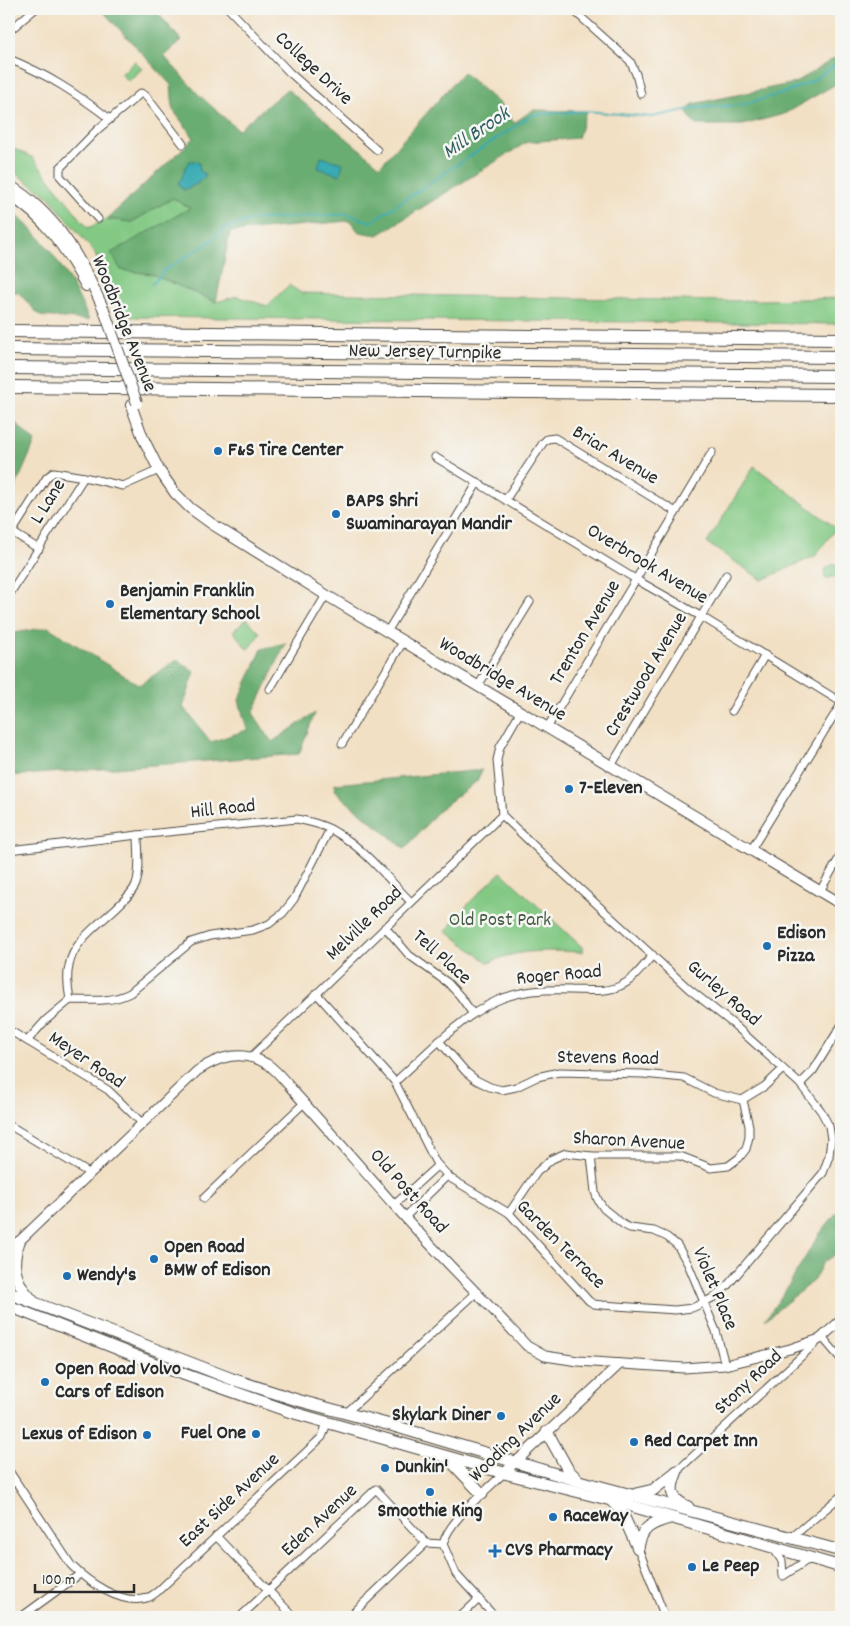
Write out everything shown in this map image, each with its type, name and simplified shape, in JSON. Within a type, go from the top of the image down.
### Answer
[{"type":"highway","name":"New Jersey Turnpike","points":[[9,331],[841,339]]},
{"type":"highway","name":"New Jersey Turnpike","points":[[9,349],[841,357]]},
{"type":"highway","name":"New Jersey Turnpike","points":[[9,368],[841,376]]},
{"type":"highway","name":"New Jersey Turnpike","points":[[15,387],[841,394]]},
{"type":"highway","points":[[12,1251],[16,1276],[21,1288],[35,1303]]},
{"type":"highway","points":[[9,1293],[232,1379],[297,1400],[514,1463],[841,1551]]},
{"type":"highway","points":[[9,1306],[189,1377],[256,1401],[327,1423],[504,1473],[611,1500],[841,1567]]},
{"type":"highway","points":[[547,1432],[568,1470],[579,1481]]},
{"type":"highway","points":[[446,1456],[482,1494]]},
{"type":"highway","points":[[632,1495],[653,1490],[677,1471]]},
{"type":"highway","points":[[677,1471],[671,1485],[672,1494],[677,1501],[712,1516]]},
{"type":"highway","points":[[611,1500],[621,1512],[638,1548]]},
{"type":"highway","points":[[638,1548],[640,1538],[647,1528],[671,1518]]},
{"type":"main road","name":"Woodbridge Avenue","points":[[9,186],[21,193],[43,212],[65,237],[86,270],[159,470],[175,493],[190,508],[228,535],[326,595],[841,904]]},
{"type":"main road","name":"Woodbridge Avenue","points":[[9,195],[21,202],[53,233],[73,262],[101,312]]},
{"type":"street","points":[[9,31],[35,9]]},
{"type":"street","name":"College Drive","points":[[229,9],[289,72],[377,150]]},
{"type":"street","points":[[577,10],[630,61],[636,74],[641,94]]},
{"type":"street","points":[[9,59],[59,82],[110,118]]},
{"type":"street","points":[[98,219],[60,176],[60,168],[110,118],[142,93],[182,144]]},
{"type":"street","name":"Briar Avenue","points":[[506,499],[543,443],[547,439],[556,438],[676,512]]},
{"type":"street","name":"Trenton Avenue","points":[[548,728],[712,452]]},
{"type":"street","name":"Overbrook Avenue","points":[[435,457],[637,580],[765,655],[841,703]]},
{"type":"street","points":[[39,549],[10,534],[50,475],[58,471],[123,486],[159,470]]},
{"type":"street","name":"L Lane","points":[[9,595],[84,477]]},
{"type":"street","points":[[387,632],[478,482]]},
{"type":"street","name":"Crestwood Avenue","points":[[611,766],[726,575]]},
{"type":"street","points":[[270,690],[326,595]]},
{"type":"street","points":[[478,686],[530,602]]},
{"type":"street","points":[[342,744],[404,642]]},
{"type":"street","points":[[732,711],[765,655]]},
{"type":"street","points":[[751,850],[841,703]]},
{"type":"street","points":[[502,815],[497,760],[500,747],[520,712]]},
{"type":"street","name":"Melville Road","points":[[250,1058],[502,815]]},
{"type":"street","name":"Gurley Road","points":[[502,815],[653,955],[800,1084],[821,1111],[829,1126],[831,1139],[829,1156],[823,1174],[727,1286],[716,1296],[704,1302]]},
{"type":"street","name":"Hill Road","points":[[9,850],[297,819],[330,829],[359,849],[411,902]]},
{"type":"street","points":[[27,1042],[46,1020],[70,1000],[119,999],[130,993],[191,942],[210,936],[252,930],[269,924],[283,913],[294,899],[330,829]]},
{"type":"street","points":[[70,1000],[67,976],[72,953],[83,939],[125,900],[135,886],[138,875],[138,835]]},
{"type":"street","points":[[820,891],[841,855]]},
{"type":"street","name":"Tell Place","points":[[385,927],[409,955],[448,983],[473,1014]]},
{"type":"street","name":"Roger Road","points":[[395,1082],[473,1014],[496,1001],[523,992],[604,990],[620,986],[631,979],[653,955]]},
{"type":"street","name":"Garden Terrace","points":[[316,993],[395,1082],[438,1165],[448,1175],[509,1213],[580,1292],[594,1304],[675,1310],[692,1308],[704,1302]]},
{"type":"street","points":[[800,1084],[813,1071],[841,1026]]},
{"type":"street","name":"Meyer Road","points":[[9,1030],[108,1090],[142,1124]]},
{"type":"street","name":"Stevens Road","points":[[439,1042],[471,1076],[490,1087],[502,1090],[516,1087],[537,1077],[559,1072],[643,1074],[684,1078],[714,1093],[743,1100]]},
{"type":"street","name":"Old Post Road","points":[[12,1251],[89,1173],[197,1071],[212,1061],[234,1056],[250,1058],[269,1064],[394,1205],[527,1346],[546,1356],[578,1361],[684,1368],[725,1365],[790,1349],[821,1338],[841,1320]]},
{"type":"street","points":[[743,1100],[766,1086],[783,1069]]},
{"type":"street","name":"Sharon Avenue","points":[[509,1213],[537,1172],[552,1159],[566,1153],[590,1156],[680,1156],[711,1168],[728,1166],[739,1158],[746,1149],[750,1137],[743,1100]]},
{"type":"street","points":[[204,1198],[304,1103]]},
{"type":"street","points":[[9,1125],[89,1173]]},
{"type":"street","name":"Violet Place","points":[[590,1156],[593,1185],[600,1204],[611,1216],[630,1228],[654,1231],[677,1244],[688,1264],[716,1331],[725,1365]]},
{"type":"street","points":[[394,1205],[438,1165]]},
{"type":"street","points":[[405,1217],[448,1175]]},
{"type":"street","points":[[346,1413],[477,1292]]},
{"type":"street","points":[[821,1338],[841,1359]]},
{"type":"street","name":"Stony Road","points":[[677,1471],[821,1338]]},
{"type":"street","name":"Wooding Avenue","points":[[443,1544],[445,1534],[455,1521],[620,1364]]},
{"type":"street","name":"East Side Avenue","points":[[80,1574],[87,1580],[119,1597],[147,1598],[157,1592],[322,1437],[327,1423]]},
{"type":"street","points":[[9,1471],[12,1484],[80,1574],[21,1617]]},
{"type":"street","name":"Eden Avenue","points":[[240,1617],[376,1489],[426,1544]]},
{"type":"street","points":[[791,1538],[841,1496]]},
{"type":"street","points":[[216,1536],[294,1617]]},
{"type":"street","points":[[349,1617],[426,1544],[443,1544],[456,1574],[495,1617]]},
{"type":"street","points":[[770,1546],[780,1557],[783,1565],[783,1576],[806,1561],[814,1559]]},
{"type":"street","points":[[638,1548],[665,1617]]},
{"type":"street","points":[[460,1617],[480,1599]]},
{"type":"green space","points":[[101,9],[156,9],[181,40],[164,56],[198,94],[238,130],[287,89],[380,166],[463,72],[502,106],[514,123],[533,110],[586,111],[578,138],[527,142],[378,235],[359,232],[348,221],[230,232],[216,302],[152,274],[121,270],[111,253],[190,208],[173,198],[132,222],[107,219],[194,138],[173,110],[171,85]]},
{"type":"green space","points":[[841,54],[841,81],[784,114],[743,125],[696,125],[686,112],[693,104],[795,83]]},
{"type":"green space","points":[[135,61],[142,69],[128,81],[121,74]]},
{"type":"green space","points":[[9,146],[33,158],[88,228],[107,219],[132,222],[173,198],[190,208],[112,253],[121,270],[152,274],[216,302],[237,296],[267,306],[289,285],[301,293],[726,301],[841,298],[841,324],[122,317],[94,252],[48,196],[9,169]]},
{"type":"green space","points":[[9,209],[35,232],[46,245],[66,274],[89,320],[40,316],[18,292],[9,292]]},
{"type":"green space","points":[[9,416],[35,442],[9,502]]},
{"type":"green space","points":[[754,466],[836,528],[815,556],[762,580],[707,543]]},
{"type":"green space","points":[[836,564],[841,569],[841,582],[832,576],[828,579],[825,578],[824,570]]},
{"type":"green space","points":[[247,619],[260,633],[248,650],[233,631]]},
{"type":"green space","points":[[48,627],[139,685],[177,660],[195,672],[183,707],[211,742],[247,730],[239,700],[262,649],[286,643],[253,713],[272,742],[315,713],[299,754],[9,776],[9,634]]},
{"type":"green space","points":[[482,770],[477,781],[440,809],[405,849],[334,791],[335,784]]},
{"type":"green space","name":"Old Post Park","points":[[501,872],[582,947],[582,952],[534,951],[511,955],[489,963],[446,931],[470,902]]},
{"type":"green space","points":[[841,1207],[841,1251],[823,1262],[814,1280],[765,1320],[789,1285],[818,1236]]},
{"type":"water","points":[[321,157],[343,163],[340,175],[318,168]]},
{"type":"water","points":[[190,161],[199,163],[200,171],[205,174],[205,177],[195,185],[183,190],[178,183]]},
{"type":"waterway","name":"Mill Brook","points":[[152,284],[165,270],[207,244],[224,229],[249,220],[348,214],[371,222],[532,115],[587,111],[652,117],[695,108],[741,105],[784,93],[812,81],[841,61]]},
{"type":"waterway","name":"Mill Brook","points":[[9,449],[16,430]]},
{"type":"place","name":"F&S Tire Center","points":[[218,451]]},
{"type":"place","name":"BAPS Shri Swaminarayan Mandir","points":[[336,514]]},
{"type":"place","name":"Benjamin Franklin Elementary School","points":[[110,604]]},
{"type":"place","name":"7-Eleven","points":[[569,789]]},
{"type":"place","name":"Edison Pizza","points":[[767,946]]},
{"type":"place","name":"Open Road BMW of Edison","points":[[154,1259]]},
{"type":"place","name":"Wendy's","points":[[67,1276]]},
{"type":"place","name":"Open Road Volvo Cars of Edison","points":[[45,1382]]},
{"type":"place","name":"Skylark Diner","points":[[501,1416]]},
{"type":"place","name":"Fuel One","points":[[256,1434]]},
{"type":"place","name":"Lexus of Edison","points":[[147,1435]]},
{"type":"place","name":"Red Carpet Inn","points":[[634,1442]]},
{"type":"place","name":"Dunkin'","points":[[385,1468]]},
{"type":"place","name":"Smoothie King","points":[[430,1492]]},
{"type":"place","name":"RaceWay","points":[[553,1517]]},
{"type":"place","name":"CVS Pharmacy","points":[[495,1551]]},
{"type":"place","name":"Le Peep","points":[[692,1567]]}]
